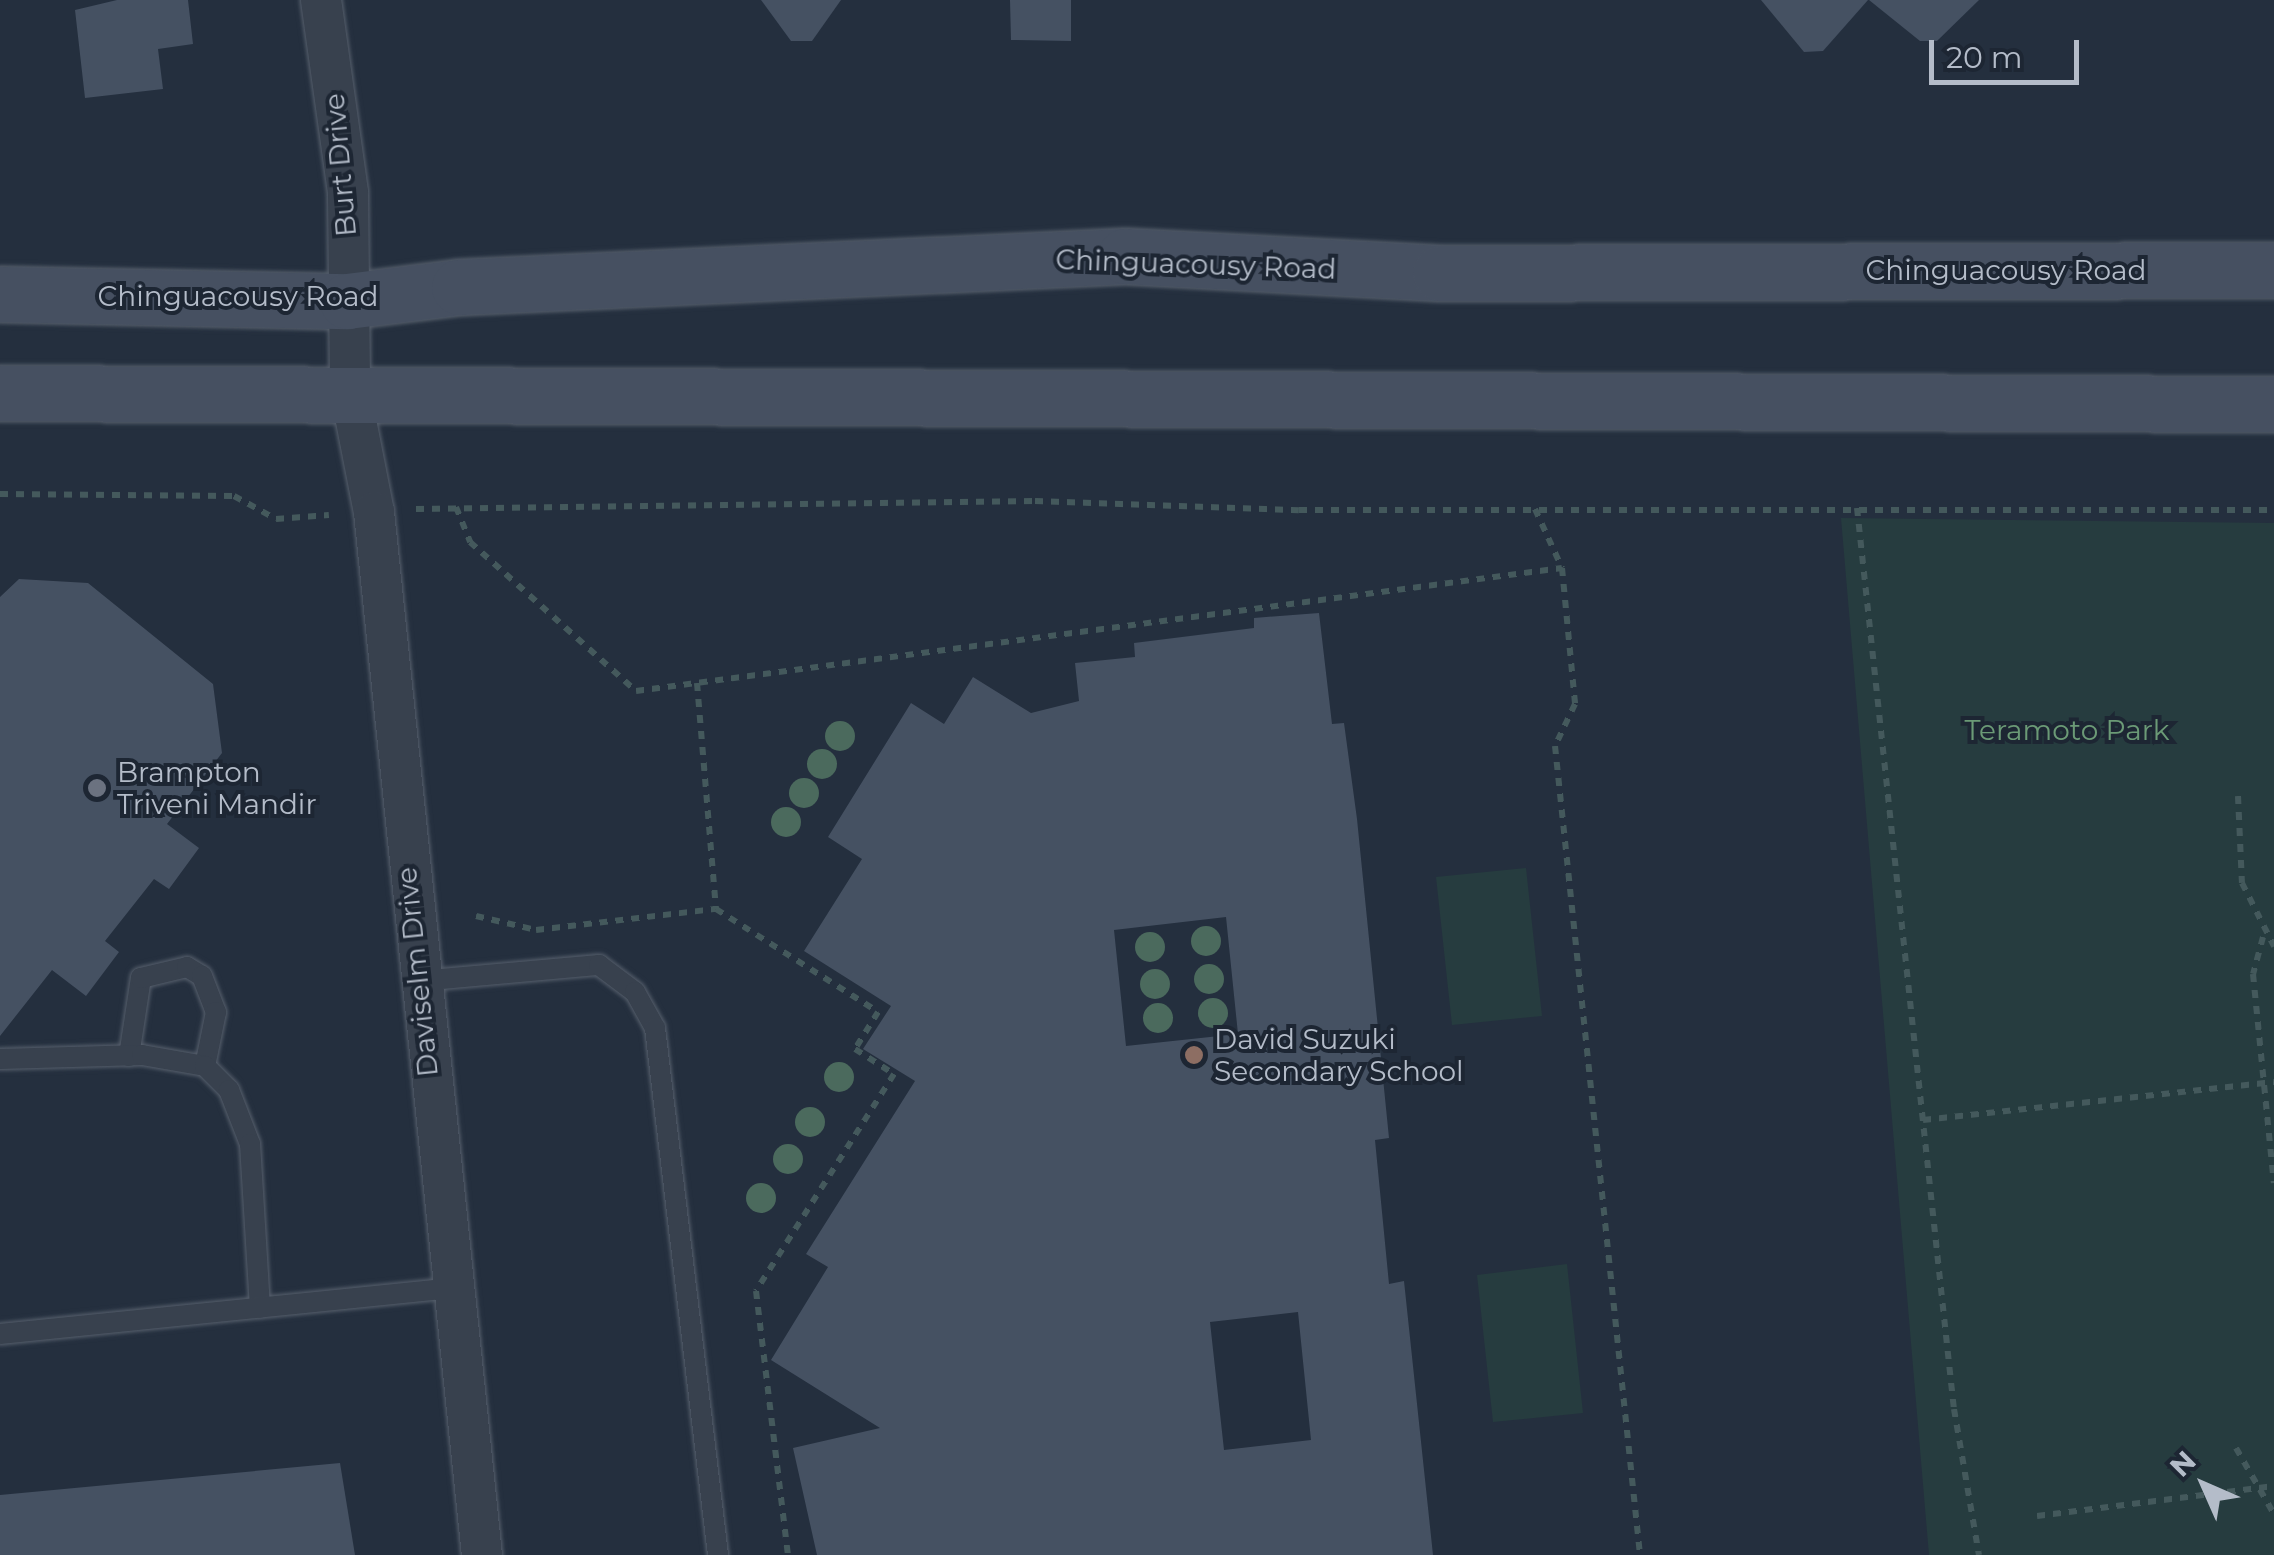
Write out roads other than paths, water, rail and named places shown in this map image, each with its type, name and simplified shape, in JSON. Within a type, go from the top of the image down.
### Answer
[{"type":"main road","name":"Chinguacousy Road","points":[[0,294],[348,300],[460,286],[1125,256],[1440,273],[2274,270]]},
{"type":"main road","points":[[0,393],[350,390],[2274,404]]},
{"type":"street","name":"Burt Drive","points":[[321,0],[348,193],[350,390]]},
{"type":"street","name":"Daviselm Drive","points":[[350,390],[374,512],[417,981],[482,1555]]},
{"type":"lane","points":[[417,981],[598,965],[635,992],[655,1028],[718,1555]]},
{"type":"lane","points":[[129,1056],[142,978],[187,967],[202,976],[216,1012],[205,1066]]},
{"type":"lane","points":[[0,1058],[129,1056],[205,1066],[229,1090],[250,1144],[260,1308]]},
{"type":"lane","points":[[0,1334],[452,1288]]},
{"type":"place","name":"Brampton Triveni Mandir","points":[[97,788]]},
{"type":"place","name":"David Suzuki Secondary School","points":[[1194,1055]]},
{"type":"park label","name":"Teramoto Park","points":[[2067,730]]}]
